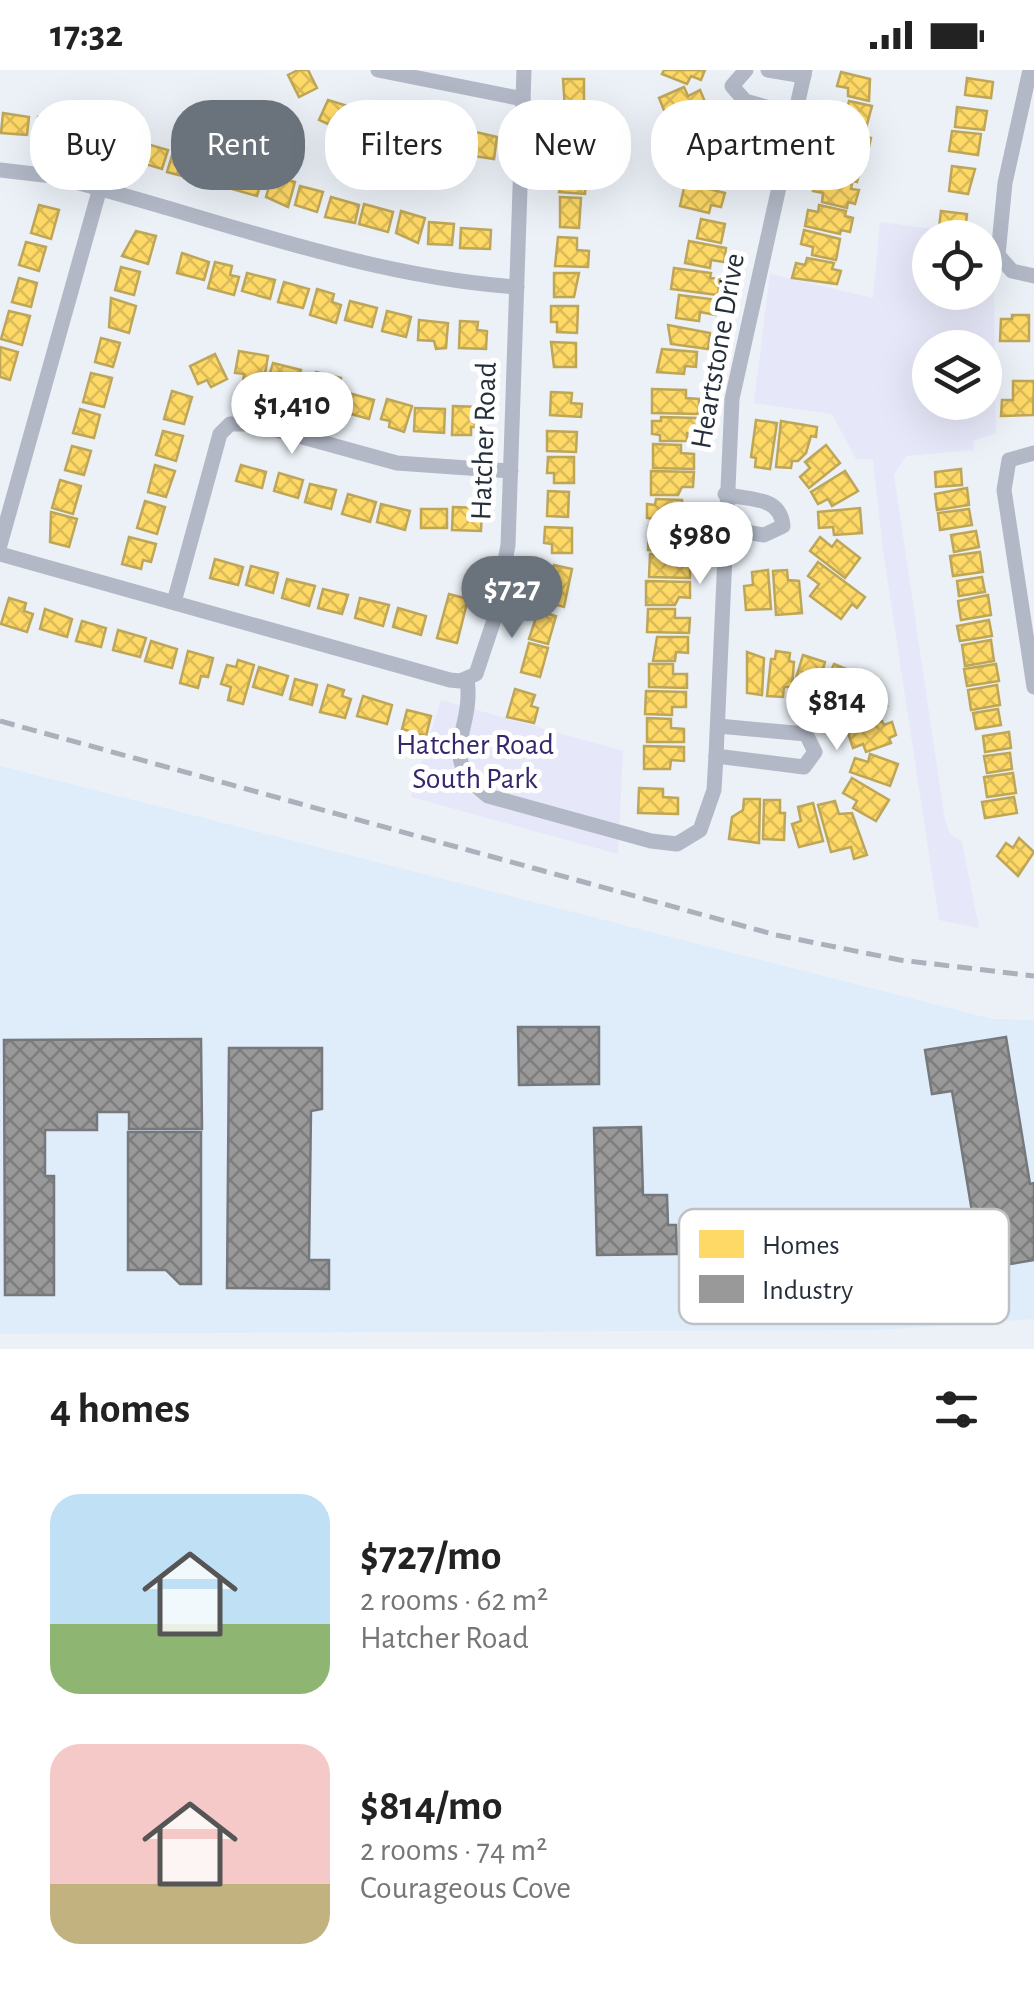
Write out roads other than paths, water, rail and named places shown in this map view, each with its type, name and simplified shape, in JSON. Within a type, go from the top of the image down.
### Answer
[{"type":"street","points":[[378,70],[524,99]]},
{"type":"street","name":"Hatcher Road","points":[[467,679],[482,664],[503,582],[511,471],[524,70]]},
{"type":"street","points":[[744,100],[732,86],[746,70]]},
{"type":"street","points":[[768,70],[804,73]]},
{"type":"street","points":[[1030,70],[1004,182],[998,255],[1012,271],[1034,276]]},
{"type":"street","name":"Heartstone Drive","points":[[798,100],[804,73]]},
{"type":"street","points":[[0,170],[30,175]]},
{"type":"street","points":[[0,545],[99,190]]},
{"type":"street","points":[[107,190],[386,267],[455,282],[516,286]]},
{"type":"street","name":"Heartstone Drive","points":[[467,679],[470,699],[458,750],[460,766],[468,780],[488,796],[652,842],[677,844],[700,830],[708,815],[716,756],[725,494],[734,384],[778,190]]},
{"type":"street","points":[[174,602],[220,434],[230,424],[255,424],[397,462],[511,471]]},
{"type":"street","points":[[1034,453],[1009,460],[1004,490],[1034,687]]},
{"type":"street","points":[[724,528],[764,535],[783,526],[782,511],[774,503],[725,494]]},
{"type":"street","points":[[0,554],[450,680],[467,679]]},
{"type":"street","points":[[716,756],[804,767],[815,752],[806,734],[718,726]]},
{"type":"railway","points":[[0,721],[776,935],[900,960],[1034,976]]},
{"type":"park label","name":"Hatcher Road South Park","points":[[475,762]]}]
